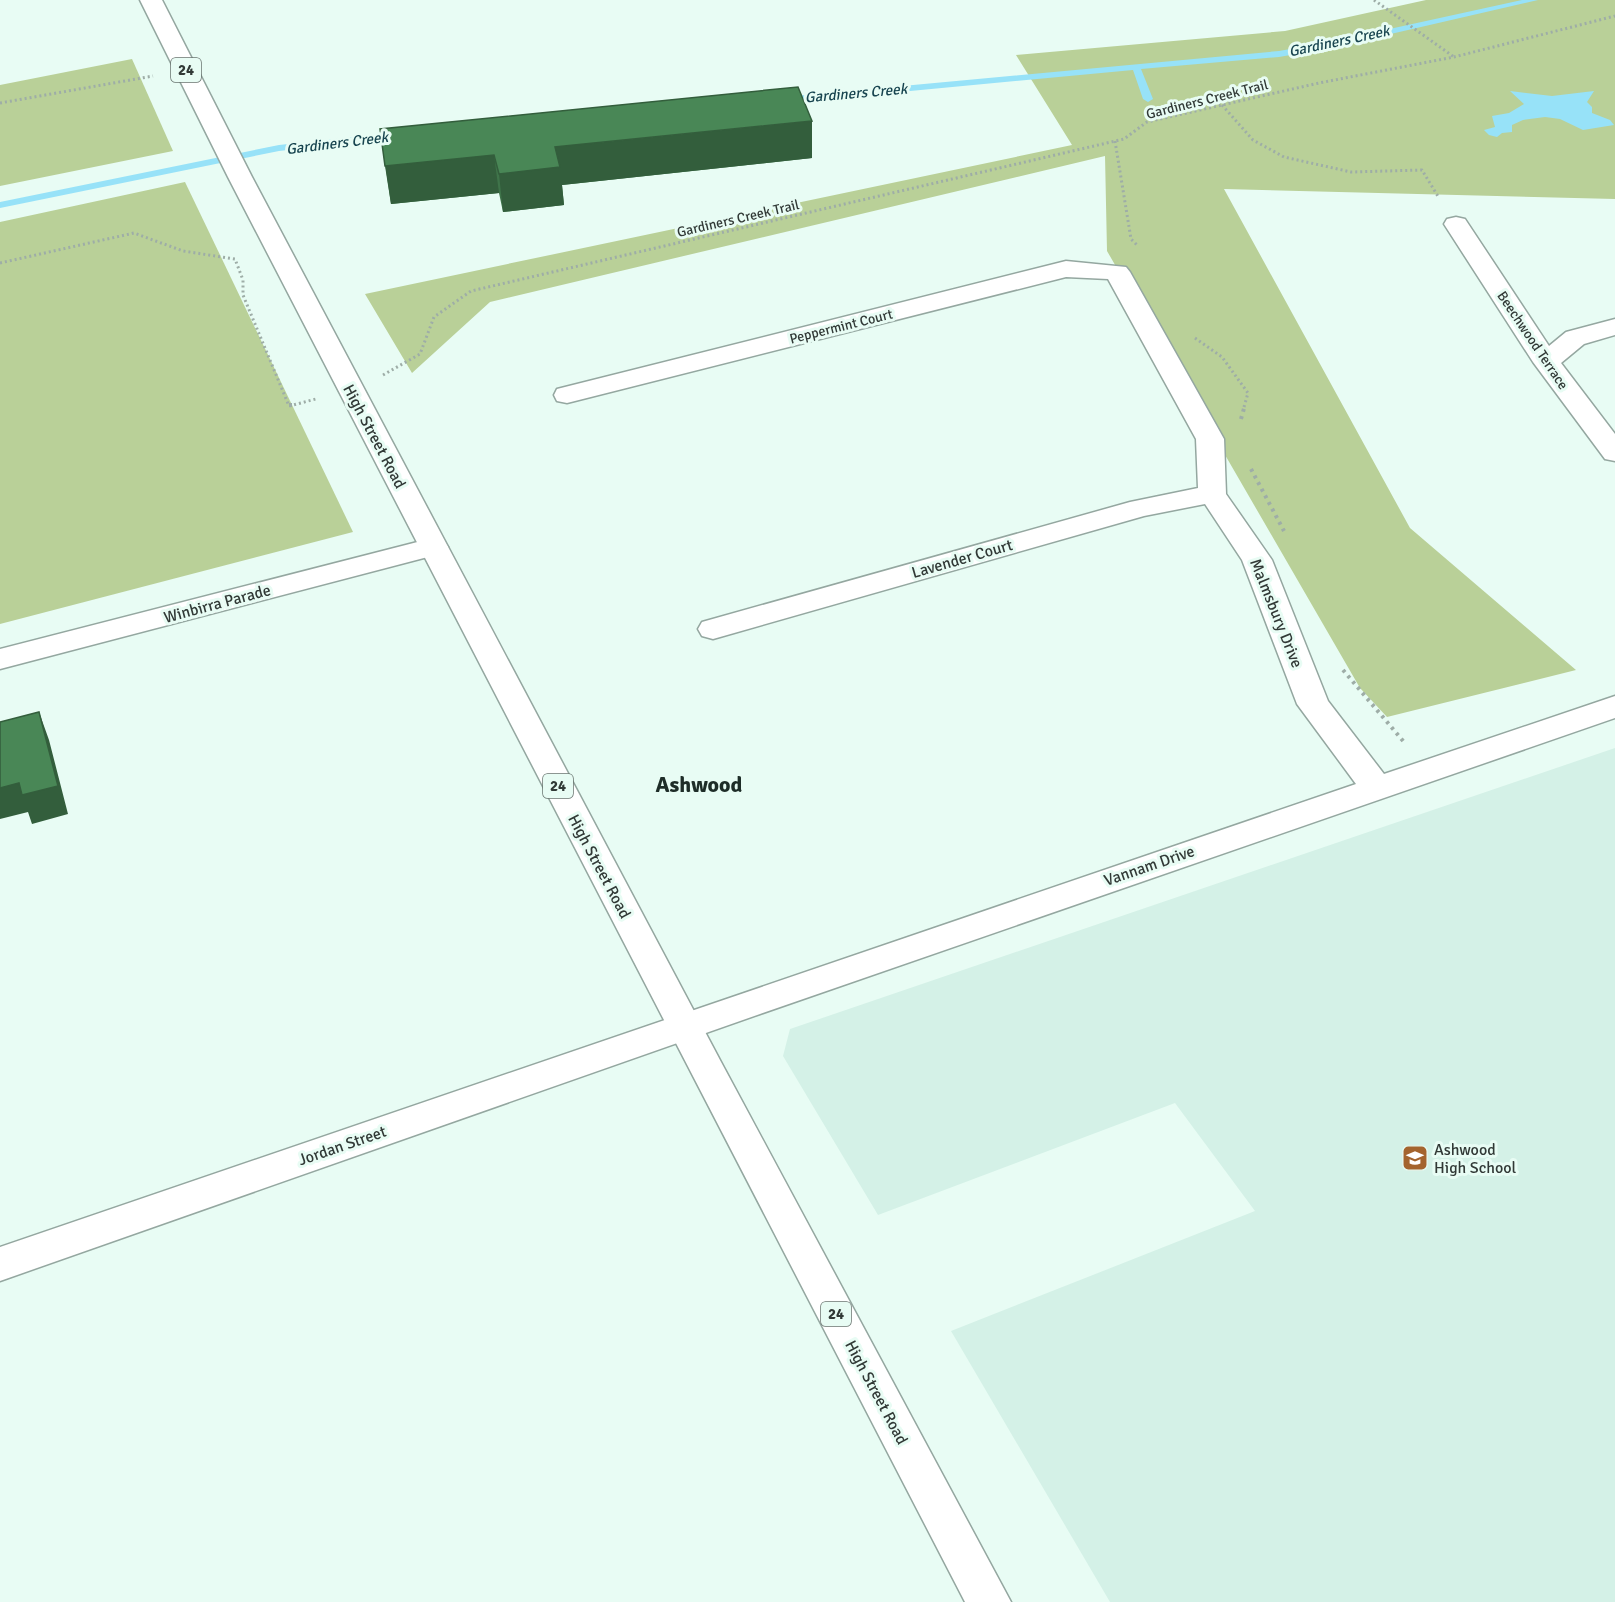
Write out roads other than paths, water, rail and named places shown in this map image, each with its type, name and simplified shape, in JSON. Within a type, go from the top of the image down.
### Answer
[{"type":"street","name":"High Street Road","points":[[151,0],[351,390],[988,1602]]},
{"type":"street","name":"Beechwood Terrace","points":[[1456,224],[1546,362],[1615,453]]},
{"type":"street","name":"Peppermint Court","points":[[567,395],[1066,269],[1117,272],[1210,439],[1212,494]]},
{"type":"street","points":[[1546,362],[1575,338],[1615,327]]},
{"type":"street","name":"Lavender Court","points":[[713,629],[1140,508],[1212,494]]},
{"type":"street","name":"Malmsbury Drive","points":[[1212,494],[1257,560],[1313,704],[1376,787]]},
{"type":"street","name":"Winbirra Parade","points":[[0,659],[434,547]]},
{"type":"street","name":"Vannam Drive","points":[[684,1026],[1615,707]]},
{"type":"street","name":"Jordan Street","points":[[0,1264],[684,1026]]},
{"type":"water","points":[[1510,91],[1552,96],[1594,91],[1587,102],[1592,107],[1592,113],[1610,120],[1614,125],[1583,130],[1560,119],[1545,117],[1523,120],[1512,125],[1512,132],[1502,133],[1497,137],[1489,135],[1484,130],[1495,127],[1492,116],[1509,113],[1524,104]]},
{"type":"waterway","name":"Gardiners Creek","points":[[1136,67],[1279,54],[1534,0]]},
{"type":"waterway","name":"Gardiners Creek","points":[[784,100],[1136,67]]},
{"type":"waterway","points":[[1136,67],[1148,99]]},
{"type":"waterway","name":"Gardiners Creek","points":[[0,205],[279,148],[398,135]]},
{"type":"place","name":"Ashwood High School","points":[[1415,1158]]},
{"type":"district","name":"Ashwood","points":[[699,784]]}]
